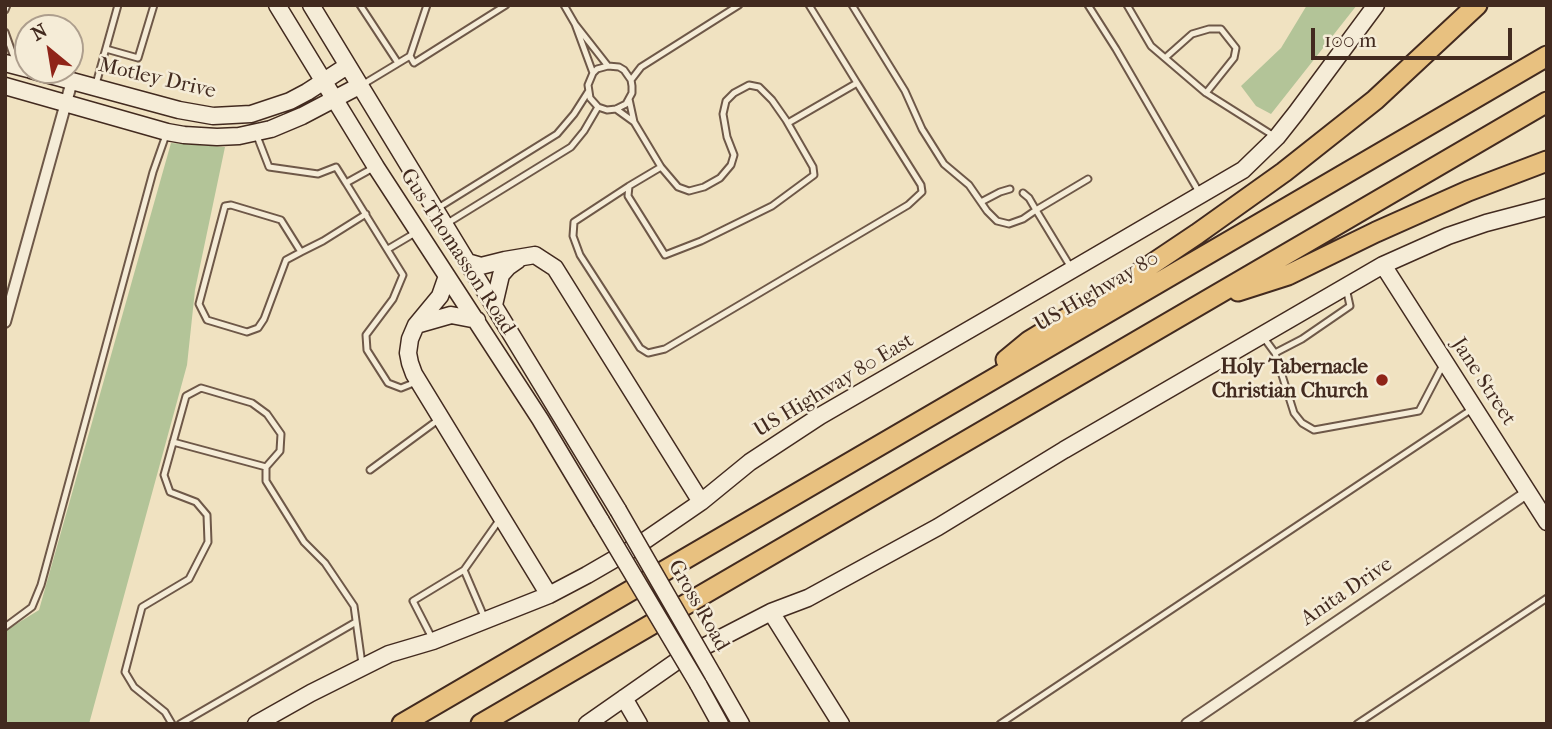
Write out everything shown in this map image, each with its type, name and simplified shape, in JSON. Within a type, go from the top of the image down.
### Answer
[{"type":"highway","points":[[956,400],[1030,341],[1152,264],[1284,172],[1374,100],[1477,5]]},
{"type":"highway","points":[[1474,98],[1547,41]]},
{"type":"highway","name":"US Highway 80","points":[[402,724],[1547,56]]},
{"type":"highway","points":[[481,724],[1547,102]]},
{"type":"highway","points":[[1199,305],[1288,275],[1434,206],[1547,162]]},
{"type":"main road","name":"Gus Thomasson Road","points":[[277,5],[376,167],[540,419],[601,521]]},
{"type":"main road","name":"Gus Thomasson Road","points":[[311,5],[618,510]]},
{"type":"main road","name":"US Highway 80 East","points":[[256,724],[389,654],[550,595],[637,546],[701,502],[750,462],[820,415],[1243,170],[1277,137],[1376,5]]},
{"type":"main road","name":"Motley Drive","points":[[84,84],[179,110],[213,116],[251,114],[290,101],[347,66]]},
{"type":"main road","points":[[5,86],[167,132],[217,137],[239,136],[271,129],[302,117],[359,86]]},
{"type":"main road","points":[[251,114],[256,133]]},
{"type":"main road","points":[[587,724],[680,659],[771,612],[808,598],[938,527],[1383,265],[1486,223],[1547,207]]},
{"type":"main road","points":[[418,231],[434,210]]},
{"type":"main road","points":[[418,231],[444,226]]},
{"type":"main road","points":[[467,262],[481,266],[535,255],[555,268],[701,502]]},
{"type":"main road","points":[[494,305],[501,275],[523,256]]},
{"type":"main road","name":"Jane Street","points":[[1383,265],[1547,522]]},
{"type":"main road","points":[[447,276],[440,296],[416,325],[410,339],[410,363],[418,381],[550,595]]},
{"type":"main road","points":[[416,325],[451,315],[477,320]]},
{"type":"main road","name":"Gross Road","points":[[618,510],[741,724]]},
{"type":"main road","name":"Gross Road","points":[[601,521],[720,724]]},
{"type":"main road","points":[[771,612],[841,724]]},
{"type":"main road","points":[[624,698],[639,724]]},
{"type":"street","points":[[5,322],[71,84]]},
{"type":"street","name":"Anita Drive","points":[[1187,724],[1528,492]]},
{"type":"lane","points":[[95,87],[118,5]]},
{"type":"lane","points":[[106,50],[138,58],[154,5]]},
{"type":"lane","points":[[360,5],[398,63]]},
{"type":"lane","points":[[359,86],[410,56],[427,5]]},
{"type":"lane","points":[[410,56],[414,63],[506,5]]},
{"type":"lane","points":[[564,5],[575,24],[608,66]]},
{"type":"lane","points":[[631,80],[641,67],[739,5]]},
{"type":"lane","points":[[661,167],[574,222],[573,236],[580,255],[640,348],[648,353],[665,349],[908,205],[922,192],[921,185],[809,5]]},
{"type":"lane","points":[[852,5],[905,91],[922,129],[944,164],[969,185],[997,221],[1009,224],[1023,219],[1088,179]]},
{"type":"lane","points":[[1088,5],[1200,195]]},
{"type":"lane","points":[[1127,5],[1151,46],[1206,93],[1277,137]]},
{"type":"lane","points":[[575,24],[593,73]]},
{"type":"lane","points":[[1165,58],[1192,34],[1221,29],[1236,48],[1234,58],[1206,93]]},
{"type":"lane","points":[[5,32],[14,53]]},
{"type":"lane","points":[[624,70],[631,80],[632,93],[629,99],[621,107],[607,110],[593,103],[588,85],[597,69],[608,66],[624,70],[641,67]]},
{"type":"lane","points":[[788,123],[857,83]]},
{"type":"lane","points":[[629,99],[634,122],[661,167],[678,187],[689,191],[704,187],[720,178],[731,165],[734,155],[723,114],[726,101],[734,93],[750,85],[759,87],[772,100],[813,167],[814,175],[772,206],[665,255],[628,195],[629,186]]},
{"type":"lane","points":[[434,210],[558,134],[588,92]]},
{"type":"lane","points":[[444,226],[571,148],[598,107]]},
{"type":"lane","points":[[616,109],[634,122]]},
{"type":"lane","points":[[5,628],[32,607],[41,585],[153,172],[167,132]]},
{"type":"lane","points":[[256,133],[269,167],[318,174],[336,167],[403,275],[393,299],[366,335],[367,351],[388,383],[401,388],[418,381]]},
{"type":"lane","points":[[346,183],[376,167]]},
{"type":"lane","points":[[981,202],[1010,189]]},
{"type":"lane","points":[[1023,193],[1029,198],[1072,270]]},
{"type":"lane","points":[[301,252],[281,220],[231,205],[225,206],[199,304],[207,320],[247,332],[258,328],[264,319],[286,260],[301,252],[366,214]]},
{"type":"lane","points":[[388,249],[418,231]]},
{"type":"lane","points":[[1275,353],[1302,339],[1350,306],[1346,287]]},
{"type":"lane","points":[[1262,335],[1275,353],[1294,413],[1302,424],[1314,430],[1419,411],[1445,362]]},
{"type":"lane","points":[[172,724],[165,712],[134,687],[125,673],[142,607],[189,579],[208,542],[207,515],[196,502],[170,492],[164,475],[186,396],[201,388],[252,403],[268,414],[281,434],[280,451],[266,467],[266,481],[303,542],[325,564],[354,606],[362,667]]},
{"type":"lane","points":[[1000,724],[1474,408]]},
{"type":"lane","points":[[370,470],[441,418]]},
{"type":"lane","points":[[173,442],[266,467]]},
{"type":"lane","points":[[433,640],[413,601],[464,570],[502,517]]},
{"type":"lane","points":[[464,570],[485,619]]},
{"type":"lane","points":[[1357,724],[1547,598]]},
{"type":"lane","points":[[180,724],[356,622]]},
{"type":"green space","points":[[1307,5],[1357,5],[1271,114],[1256,106],[1241,86],[1281,48]]},
{"type":"green space","points":[[171,143],[225,147],[195,290],[187,365],[89,724],[5,724],[5,631],[39,610]]},
{"type":"place","name":"Holy Tabernacle Christian Church","points":[[1382,380]]}]
